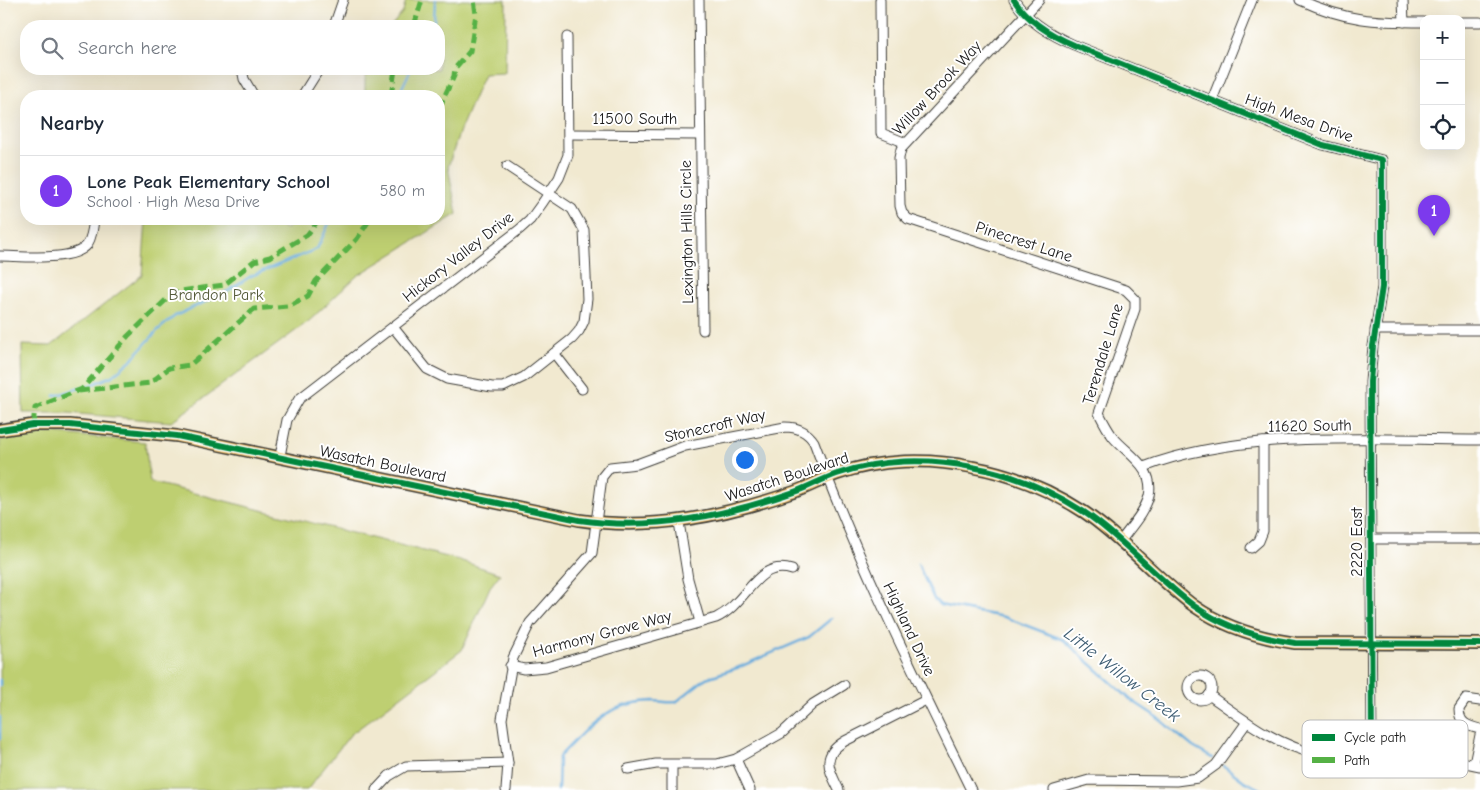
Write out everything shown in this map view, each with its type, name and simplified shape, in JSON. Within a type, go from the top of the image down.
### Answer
[{"type":"main road","name":"Wasatch Boulevard","points":[[0,430],[43,425],[86,426],[200,439],[597,522],[640,525],[679,522],[771,499],[796,492],[827,477],[854,469],[892,463],[933,462],[974,467],[1022,480],[1054,495],[1085,513],[1195,606],[1234,628],[1274,640],[1295,643],[1480,644]]},
{"type":"street","points":[[336,20],[342,0]]},
{"type":"street","name":"Lexington Hills Circle","points":[[699,0],[703,330]]},
{"type":"street","points":[[880,0],[881,133],[906,143]]},
{"type":"street","name":"High Mesa Drive","points":[[1014,0],[1025,14],[1052,35],[1323,145],[1382,160],[1383,280],[1375,330],[1371,373],[1371,440]]},
{"type":"street","name":"Willow Brook Way","points":[[902,214],[899,158],[906,143],[1039,0]]},
{"type":"street","points":[[1212,100],[1252,0]]},
{"type":"street","points":[[1300,0],[1342,17],[1361,21],[1420,22]]},
{"type":"street","points":[[1404,0],[1404,22]]},
{"type":"street","points":[[1465,22],[1480,22]]},
{"type":"street","name":"Hickory Valley Drive","points":[[280,456],[287,420],[299,399],[520,229],[530,220],[550,192],[567,160],[570,134],[567,37]]},
{"type":"street","points":[[243,75],[250,90]]},
{"type":"street","points":[[306,90],[315,75]]},
{"type":"street","name":"11500 South","points":[[570,134],[700,135]]},
{"type":"street","points":[[393,327],[427,369],[447,378],[481,386],[503,387],[514,382],[572,339],[584,321],[587,299],[586,243],[579,219],[572,209],[550,192],[507,166]]},
{"type":"street","name":"Pinecrest Lane","points":[[902,214],[908,219],[930,227],[1126,290],[1135,299]]},
{"type":"street","points":[[0,256],[64,256],[79,251],[90,240],[93,225]]},
{"type":"street","name":"Terendale Lane","points":[[1135,299],[1135,310],[1099,413],[1114,438],[1144,467]]},
{"type":"street","points":[[1375,330],[1480,330]]},
{"type":"street","points":[[554,353],[582,389]]},
{"type":"street","name":"Stonecroft Way","points":[[597,522],[602,477],[610,467],[637,464],[685,446],[780,427],[795,428],[810,435],[827,477]]},
{"type":"street","name":"2220 East","points":[[1371,440],[1372,720]]},
{"type":"street","name":"11620 South","points":[[1144,467],[1177,458],[1263,442],[1480,440]]},
{"type":"street","points":[[1251,548],[1259,540],[1263,530],[1263,442]]},
{"type":"street","points":[[1120,542],[1148,497],[1149,487],[1144,467]]},
{"type":"street","name":"Highland Drive","points":[[827,477],[850,538],[926,700],[971,790]]},
{"type":"street","points":[[506,790],[508,764],[502,719],[510,666],[516,649],[530,623],[590,558],[594,548],[597,522]]},
{"type":"street","points":[[679,522],[688,579],[700,622]]},
{"type":"street","points":[[1371,539],[1480,539]]},
{"type":"street","name":"Harmony Grove Way","points":[[510,666],[524,669],[541,668],[716,618],[735,607],[766,571],[775,567],[792,570]]},
{"type":"street","points":[[628,769],[656,764],[716,764],[736,759],[782,733],[812,704],[844,685]]},
{"type":"street","points":[[1209,695],[1275,740],[1302,751]]},
{"type":"street","points":[[1462,720],[1459,708],[1466,699],[1480,700]]},
{"type":"street","points":[[839,790],[828,764],[832,750],[844,741],[926,700]]},
{"type":"street","points":[[1054,790],[1072,787],[1088,780],[1163,786],[1187,780],[1208,772],[1216,765],[1247,722]]},
{"type":"street","points":[[1477,765],[1480,734]]},
{"type":"street","points":[[736,759],[750,790]]},
{"type":"street","points":[[376,790],[398,769],[415,764],[508,764]]},
{"type":"street","points":[[672,765],[672,790]]},
{"type":"green space","name":"Brandon Park","points":[[406,0],[506,0],[505,73],[484,74],[460,130],[448,167],[457,214],[445,221],[445,90],[365,90],[367,75],[445,75],[445,20],[396,20],[403,12]]},
{"type":"green space","name":"Brandon Park","points":[[146,225],[277,225],[287,229],[289,225],[439,225],[357,276],[309,321],[171,422],[68,413],[23,413],[22,345],[51,346],[142,275]]},
{"type":"green space","points":[[51,433],[145,442],[150,482],[459,560],[500,574],[490,587],[462,650],[350,735],[307,790],[0,790],[0,440]]},
{"type":"waterway","points":[[434,20],[435,0]]},
{"type":"waterway","points":[[401,90],[408,75]]},
{"type":"waterway","points":[[54,396],[112,376],[131,360],[158,330],[175,316],[228,291],[251,276],[317,249],[328,225]]},
{"type":"waterway","name":"Little Willow Creek","points":[[918,564],[934,599],[940,605],[1004,617],[1064,640],[1131,700],[1154,715],[1193,747],[1212,758]]},
{"type":"waterway","name":"Little Willow Creek","points":[[558,790],[559,757],[590,726],[611,711],[637,703],[653,701],[676,702],[706,678],[737,668],[809,637],[832,618]]},
{"type":"waterway","points":[[0,680],[0,685]]},
{"type":"waterway","points":[[0,717],[0,739]]},
{"type":"waterway","name":"Little Willow Creek","points":[[1224,766],[1244,781],[1262,790]]},
{"type":"marked path","points":[[416,20],[422,0]]},
{"type":"marked path","points":[[445,95],[454,76],[455,68],[470,51],[476,14],[474,0]]},
{"type":"marked path","points":[[392,90],[394,75]]},
{"type":"marked path","points":[[33,425],[35,408],[82,389],[128,336],[169,297],[181,291],[224,285],[254,261],[270,257],[307,235],[314,225]]},
{"type":"marked path","points":[[79,391],[150,383],[169,368],[190,365],[254,309],[288,306],[308,296],[316,281],[357,239],[366,225]]},
{"type":"cycle path","points":[[1014,0],[1033,21],[1057,37],[1074,45],[1323,145],[1382,160],[1382,287],[1373,346],[1370,382],[1372,720]]},
{"type":"cycle path","points":[[0,430],[33,425],[70,425],[177,436],[579,520],[634,524],[688,519],[741,508],[768,501],[837,474],[870,465],[921,461],[955,464],[1002,474],[1044,490],[1071,504],[1113,534],[1194,606],[1230,626],[1268,638],[1295,643],[1480,644]]},
{"type":"place","name":"Lone Peak Elementary School","points":[[1434,236]]}]
